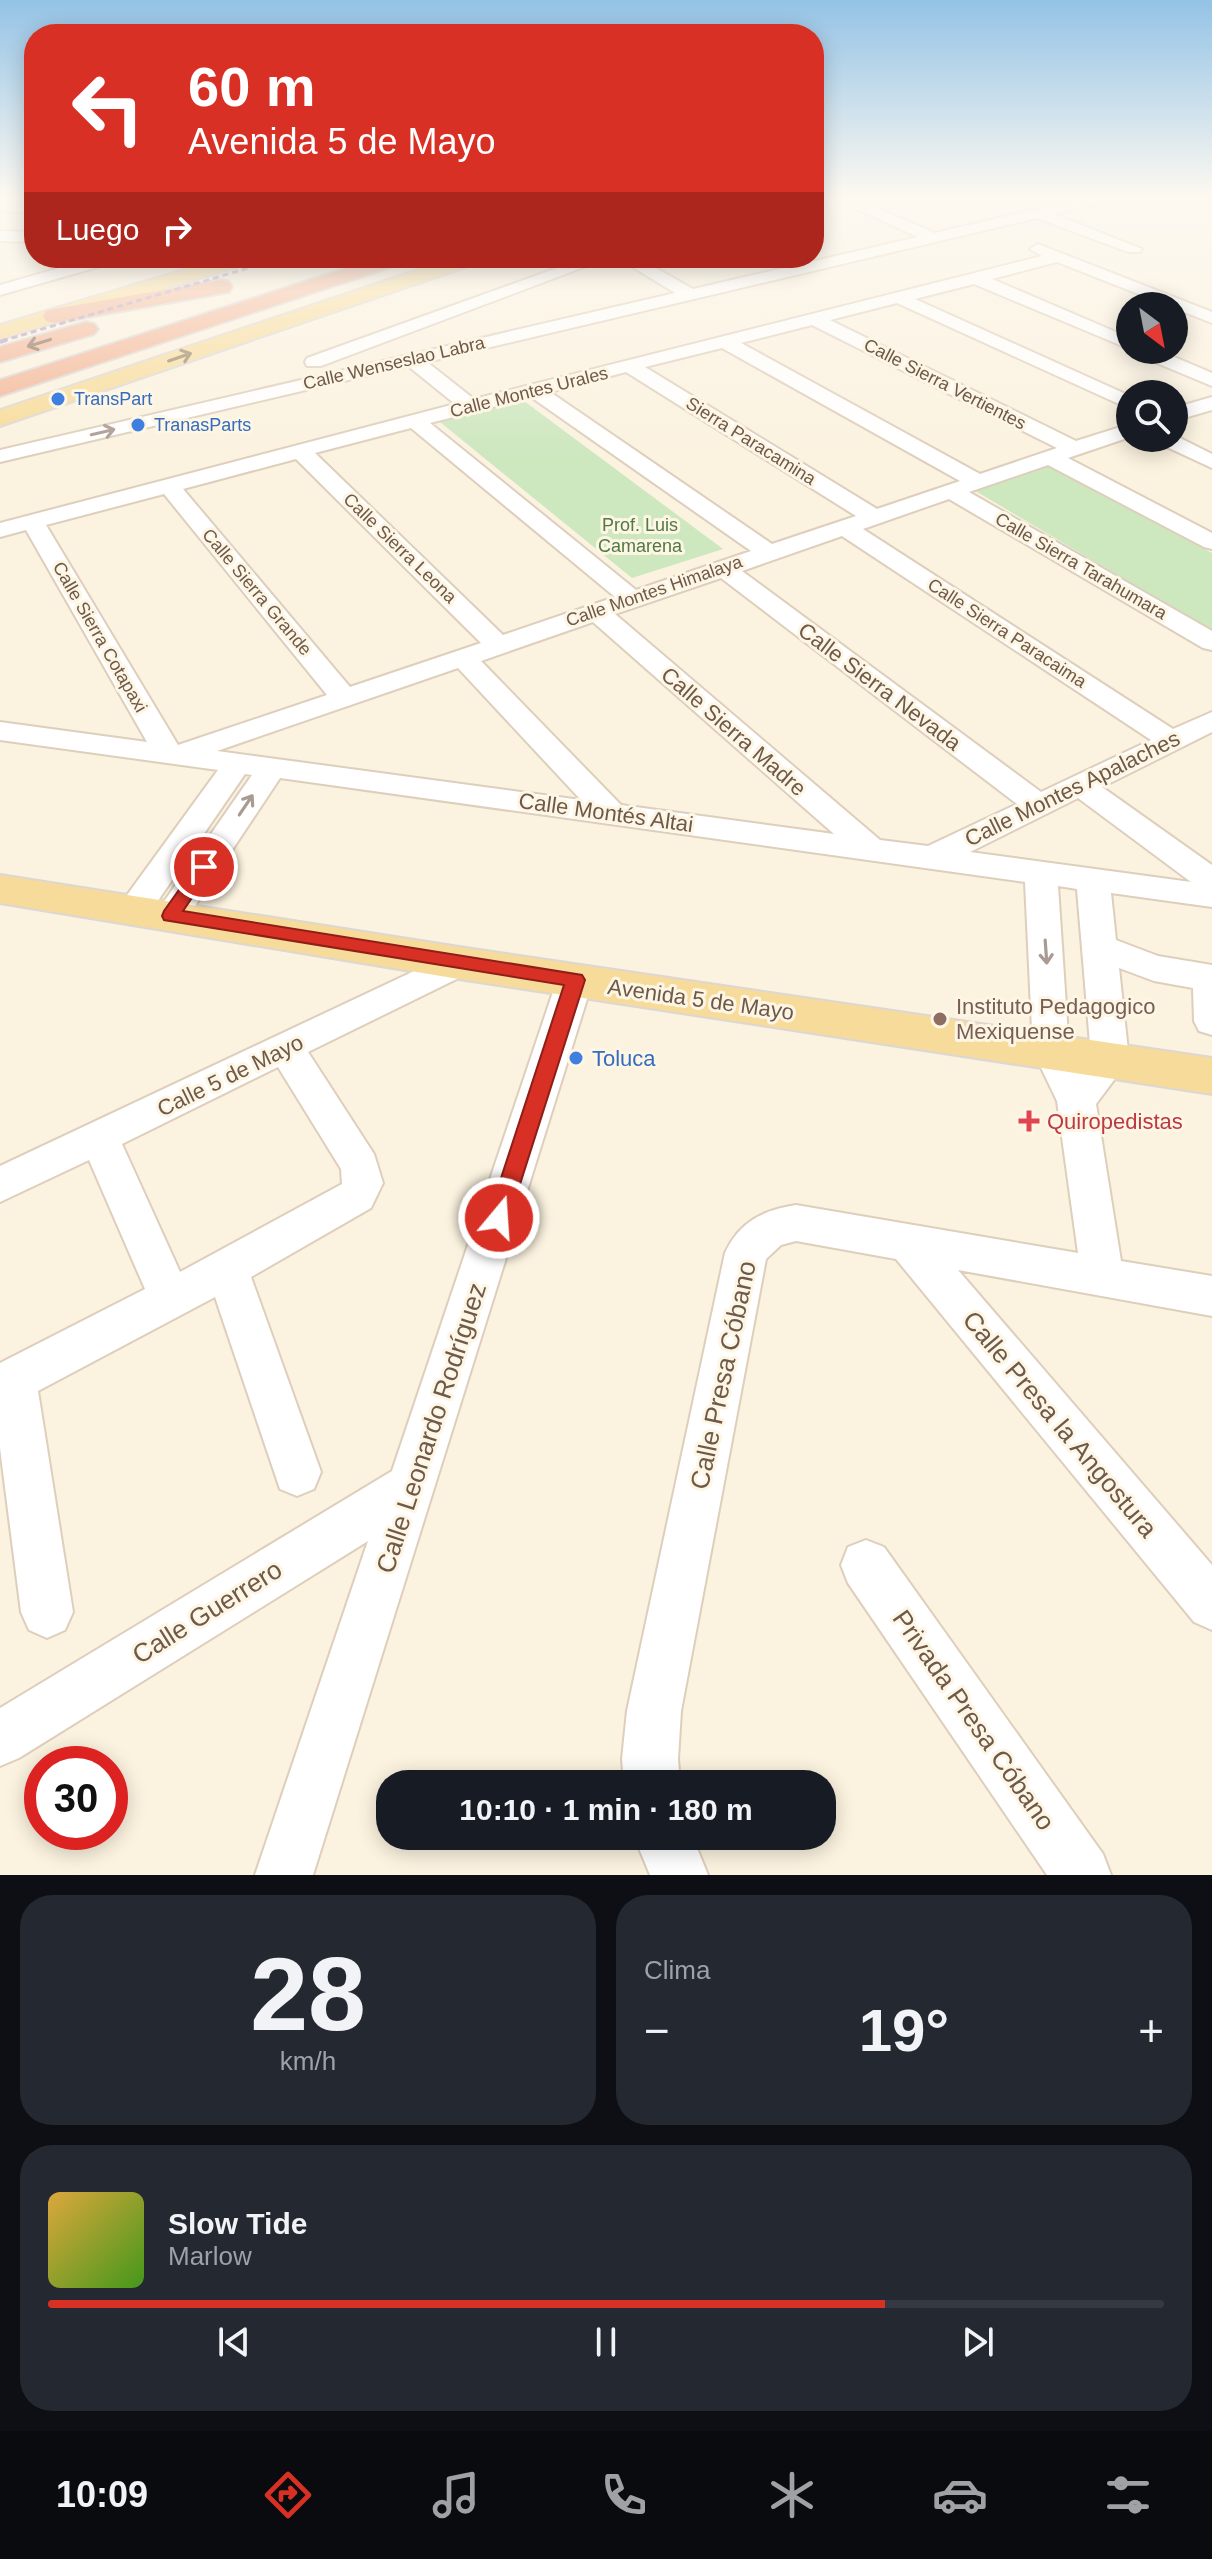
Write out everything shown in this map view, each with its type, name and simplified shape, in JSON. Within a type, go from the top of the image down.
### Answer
[{"type":"highway","points":[[0,355],[236,282]]},
{"type":"highway","points":[[0,388],[324,282]]},
{"type":"highway","points":[[54,316],[221,287]]},
{"type":"main road","points":[[0,332],[164,282]]},
{"type":"main road","points":[[0,418],[401,282]]},
{"type":"main road","name":"Avenida 5 de Mayo","points":[[0,889],[459,963],[1212,1076]]},
{"type":"street","points":[[0,289],[24,282]]},
{"type":"street","points":[[216,405],[266,379],[397,332],[487,312],[540,282]]},
{"type":"street","points":[[555,282],[606,313]]},
{"type":"street","points":[[670,282],[690,294]]},
{"type":"street","name":"Calle Wenseslao Labra","points":[[0,456],[741,282]]},
{"type":"street","name":"Calle Montes Urales","points":[[0,530],[470,406],[963,282]]},
{"type":"street","points":[[985,282],[1116,339]]},
{"type":"street","points":[[1123,282],[1212,318]]},
{"type":"street","points":[[900,298],[1116,397]]},
{"type":"street","points":[[487,312],[516,334]]},
{"type":"street","name":"Calle Sierra Vertientes","points":[[816,320],[1073,448]]},
{"type":"street","points":[[397,332],[470,406]]},
{"type":"street","points":[[725,342],[975,480]]},
{"type":"street","points":[[1175,364],[1212,380]]},
{"type":"street","name":"Sierra Paracamina","points":[[629,366],[873,516]]},
{"type":"street","points":[[534,390],[768,552]]},
{"type":"street","points":[[1188,411],[1212,403]]},
{"type":"street","points":[[415,421],[632,599]]},
{"type":"street","name":"Calle Montes Himalaya","points":[[173,754],[1116,434]]},
{"type":"street","points":[[66,440],[74,450],[91,454],[160,440]]},
{"type":"street","points":[[1188,450],[1212,462]]},
{"type":"street","name":"Calle Sierra Leona","points":[[301,452],[498,645]]},
{"type":"street","points":[[1049,457],[1212,542]]},
{"type":"street","name":"Calle Sierra Grande","points":[[169,486],[344,698]]},
{"type":"street","name":"Calle Sierra Tarahumara","points":[[949,490],[1212,642]]},
{"type":"street","name":"Calle Sierra Cotapaxi","points":[[33,522],[173,754]]},
{"type":"street","name":"Calle Sierra Paracaima","points":[[843,526],[1171,740]]},
{"type":"street","name":"Calle Sierra Nevada","points":[[723,568],[1037,804]]},
{"type":"street","name":"Calle Sierra Madre","points":[[596,611],[873,851]]},
{"type":"street","points":[[462,657],[610,812]]},
{"type":"street","name":"Calle Montes Apalaches","points":[[933,857],[1078,784],[1209,725]]},
{"type":"street","name":"Calle Montés Altai","points":[[0,731],[1212,896]]},
{"type":"street","points":[[152,913],[237,764]]},
{"type":"street","points":[[152,913],[271,769]]},
{"type":"street","points":[[1078,784],[1212,881]]},
{"type":"street","points":[[1041,874],[1051,1051],[1076,1101],[1102,1274]]},
{"type":"street","points":[[1076,1101],[1110,1060],[1093,880]]},
{"type":"street","points":[[1100,960],[1211,978],[1212,1021]]},
{"type":"street","name":"Calle 5 de Mayo","points":[[0,1185],[459,963]]},
{"type":"street","name":"Calle Leonardo Rodríguez","points":[[284,1875],[575,980]]},
{"type":"street","points":[[47,1612],[7,1383],[227,1269],[357,1196],[363,1183],[360,1166],[286,1048]]},
{"type":"street","points":[[99,1138],[170,1297]]},
{"type":"street","name":"Calle Presa Cóbano","points":[[651,1770],[654,1711],[746,1253],[757,1236],[776,1225],[796,1223],[1102,1274],[1212,1296]]},
{"type":"street","name":"Calle Presa la Angostura","points":[[908,1243],[1212,1604]]},
{"type":"street","points":[[227,1269],[297,1472]]},
{"type":"street","name":"Calle Guerrero","points":[[0,1739],[413,1485]]},
{"type":"street","name":"Privada Presa Cóbano","points":[[866,1565],[1082,1875]]},
{"type":"street","points":[[669,1850],[679,1875]]},
{"type":"green space","name":"Prof. Luis Camarena","points":[[524,401],[723,549],[632,578],[440,422]]},
{"type":"green space","points":[[1040,462],[1212,553],[1212,631],[967,486]]},
{"type":"railway","points":[[2,341],[199,282]]},
{"type":"railway","points":[[0,342],[9,339]]},
{"type":"place","name":"TransPart","points":[[58,399]]},
{"type":"place","name":"TranasParts","points":[[138,425]]},
{"type":"place","name":"Instituto Pedagogico Mexiquense","points":[[940,1019]]},
{"type":"place","name":"Toluca","points":[[576,1058]]},
{"type":"place","name":"Quiropedistas","points":[[1029,1121]]},
{"type":"route","points":[[204,867],[171,916],[575,980],[499,1218]]}]
